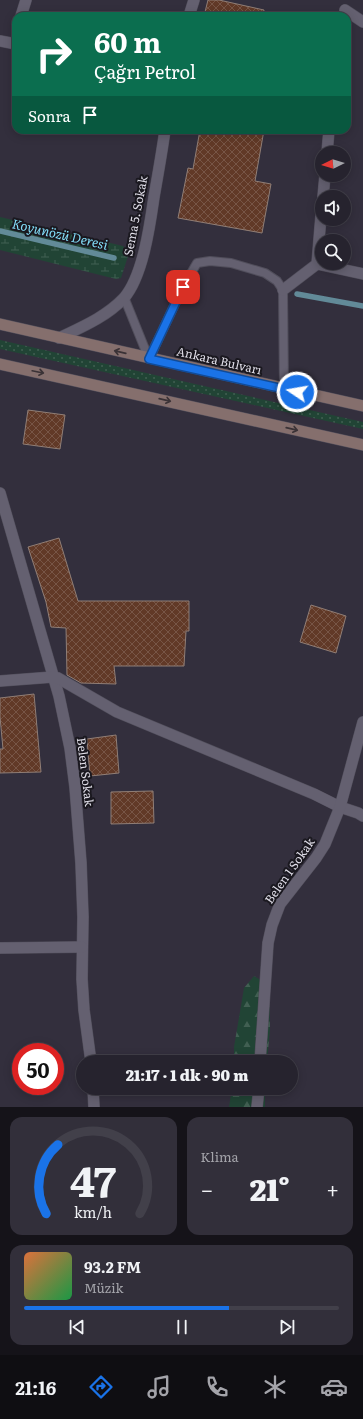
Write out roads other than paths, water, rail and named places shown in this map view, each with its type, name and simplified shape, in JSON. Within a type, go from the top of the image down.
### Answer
[{"type":"main road","name":"Ankara Bulvarı","points":[[0,324],[149,359],[363,406]]},
{"type":"main road","points":[[0,364],[363,445]]},
{"type":"street","points":[[22,12],[26,0]]},
{"type":"street","points":[[191,12],[194,0]]},
{"type":"street","points":[[351,13],[363,22]]},
{"type":"street","points":[[0,41],[12,41]]},
{"type":"street","name":"Sema 5. Sokak","points":[[59,338],[109,312],[124,298],[134,284],[147,240],[164,134]]},
{"type":"street","points":[[328,146],[329,134]]},
{"type":"street","points":[[283,290],[315,266]]},
{"type":"street","points":[[345,270],[363,274]]},
{"type":"street","name":"Belen Sokak","points":[[0,493],[59,696],[70,748],[75,787],[81,863],[83,917],[82,980],[84,1010],[90,1055]]},
{"type":"street","points":[[0,681],[53,677],[117,712],[363,816]]},
{"type":"street","name":"Belen 1 Sokak","points":[[260,1055],[268,943],[272,925],[280,904],[325,844],[340,806],[363,722]]},
{"type":"street","points":[[0,948],[82,947]]},
{"type":"street","points":[[93,1095],[94,1107]]},
{"type":"street","points":[[257,1107],[258,1095]]},
{"type":"lane","points":[[149,359],[183,287],[197,263],[210,261],[231,263],[265,273],[276,281],[283,290],[284,389]]},
{"type":"lane","points":[[124,298],[149,359]]},
{"type":"waterway","name":"Koyunözü Deresi","points":[[0,231],[114,258]]},
{"type":"waterway","name":"Koyunözü Deresi","points":[[297,294],[363,306]]}]
